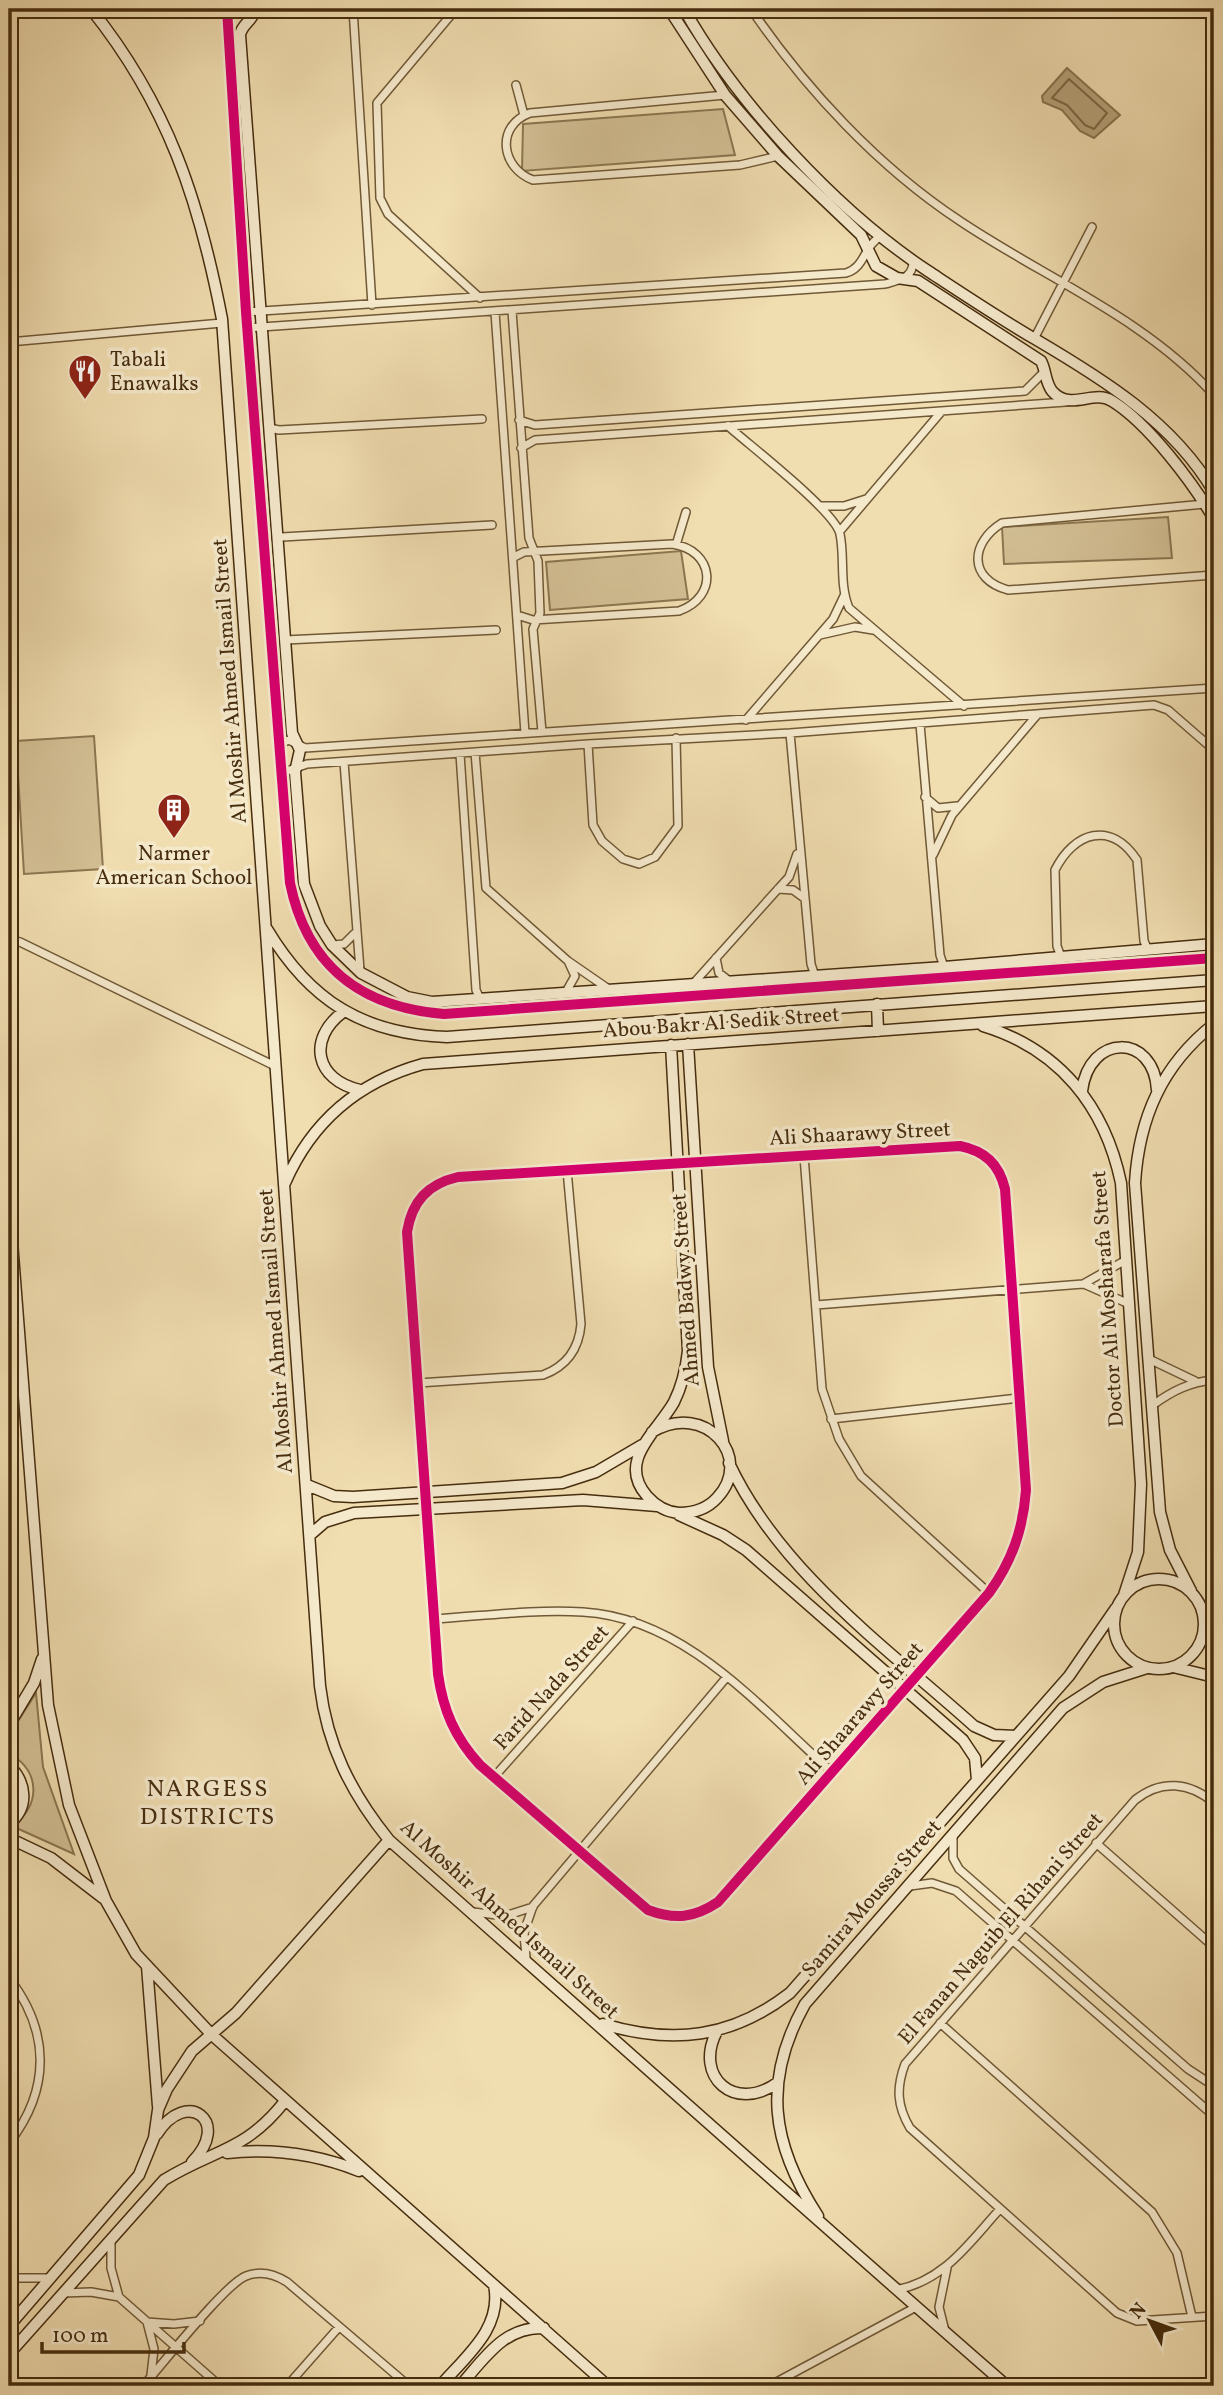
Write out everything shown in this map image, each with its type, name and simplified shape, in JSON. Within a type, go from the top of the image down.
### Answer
[{"type":"street","name":"Al Moshir Ahmed Ismail Street","points":[[91,9],[151,96],[184,167],[207,242],[222,323],[324,1715],[354,1791],[389,1840],[598,2022],[707,2125],[1007,2386]]},
{"type":"street","points":[[227,9],[247,328],[279,744],[295,904],[312,944],[340,976],[376,1000],[418,1012],[444,1014],[563,999],[610,990],[944,967],[1214,944]]},
{"type":"street","points":[[226,24],[235,30],[243,27],[252,19],[255,10],[328,9]]},
{"type":"street","points":[[354,9],[372,305]]},
{"type":"street","points":[[456,9],[377,103],[380,198],[388,214],[480,298]]},
{"type":"street","points":[[669,9],[725,95],[778,156],[861,235],[876,266],[886,274],[918,281],[1041,360],[1052,391],[1071,401]]},
{"type":"street","points":[[684,9],[712,54],[785,144],[882,236],[913,260],[1034,339],[1092,372],[1163,429],[1214,492]]},
{"type":"street","points":[[751,9],[820,95],[903,177],[958,220],[1148,336],[1214,395]]},
{"type":"street","points":[[243,27],[240,35],[259,310],[292,733],[300,756],[296,766],[304,884],[320,926],[332,945],[361,973],[407,997],[432,1002],[805,990],[1214,958]]},
{"type":"street","points":[[516,85],[524,115]]},
{"type":"street","points":[[725,95],[524,115],[513,124],[505,147],[512,167],[533,180],[740,166],[778,156]]},
{"type":"street","points":[[1034,339],[1092,227]]},
{"type":"street","points":[[246,312],[846,273],[858,267],[873,241],[882,236]]},
{"type":"street","points":[[247,328],[885,284],[903,279],[911,273],[913,260]]},
{"type":"street","points":[[457,299],[457,314]]},
{"type":"street","points":[[512,311],[528,538],[536,553],[539,618],[533,629],[542,732]]},
{"type":"street","points":[[495,312],[525,733]]},
{"type":"street","points":[[9,342],[222,323]]},
{"type":"street","points":[[519,420],[535,425],[1025,391],[1045,371],[1051,360],[1063,355]]},
{"type":"street","points":[[1086,400],[1092,397],[1097,384],[1092,372]]},
{"type":"street","points":[[522,448],[535,440],[1104,398],[1114,403],[1154,439],[1185,474],[1214,519]]},
{"type":"street","points":[[834,404],[834,419]]},
{"type":"street","points":[[839,531],[942,412]]},
{"type":"street","points":[[269,428],[279,430],[482,419]]},
{"type":"street","points":[[728,426],[819,506],[839,531],[844,595],[849,608],[964,706]]},
{"type":"street","points":[[819,506],[844,506],[868,498]]},
{"type":"street","points":[[1205,504],[1002,523],[988,532],[979,546],[978,561],[987,580],[1008,590],[1214,575]]},
{"type":"street","points":[[676,545],[686,512]]},
{"type":"street","points":[[277,535],[282,537],[492,525]]},
{"type":"street","points":[[514,557],[524,552],[676,545],[692,550],[699,556],[707,574],[704,591],[689,607],[679,611],[528,620],[517,615]]},
{"type":"street","points":[[746,720],[840,608],[844,595]]},
{"type":"street","points":[[818,636],[845,628],[874,630]]},
{"type":"street","points":[[285,640],[293,642],[496,630]]},
{"type":"street","points":[[279,744],[289,740],[305,748],[1214,688]]},
{"type":"street","points":[[281,768],[287,771],[296,766],[401,757],[940,723],[1161,706],[1214,750]]},
{"type":"street","points":[[939,708],[940,723]]},
{"type":"street","points":[[905,710],[906,725]]},
{"type":"street","points":[[932,859],[943,828],[1037,715]]},
{"type":"street","points":[[920,724],[940,956],[944,967]]},
{"type":"street","points":[[790,733],[809,976],[805,990]]},
{"type":"street","points":[[588,744],[593,825],[603,841],[623,859],[639,864],[654,857],[680,821],[676,738]]},
{"type":"street","points":[[401,741],[401,757]]},
{"type":"street","points":[[475,752],[486,888],[568,961],[610,990]]},
{"type":"street","points":[[460,754],[476,990],[480,999]]},
{"type":"street","points":[[344,762],[355,933],[361,973]]},
{"type":"street","points":[[925,796],[930,803],[946,809],[963,802]]},
{"type":"street","points":[[1061,957],[1057,946],[1055,870],[1079,841],[1098,834],[1112,836],[1136,860],[1144,941],[1148,950]]},
{"type":"street","points":[[692,985],[789,877],[799,846]]},
{"type":"street","points":[[778,890],[793,890],[804,898]]},
{"type":"street","name":"Abou Bakr Al Sedik Street","points":[[266,928],[286,961],[312,989],[343,1012],[393,1032],[447,1037],[1214,980]]},
{"type":"street","points":[[332,945],[344,944],[355,933]]},
{"type":"street","points":[[9,939],[275,1066]]},
{"type":"street","points":[[716,958],[721,976],[731,982]]},
{"type":"street","points":[[563,999],[575,979],[568,961]]},
{"type":"street","points":[[730,994],[731,982]]},
{"type":"street","points":[[877,1004],[878,1031]]},
{"type":"street","name":"Abou Bakr Al Sedik Street","points":[[284,1186],[306,1142],[331,1113],[360,1090],[401,1070],[446,1061],[1214,1006]]},
{"type":"street","points":[[343,1012],[331,1021],[323,1034],[320,1050],[323,1065],[332,1078],[345,1087],[360,1090]]},
{"type":"street","name":"Doctor Ali Mosharafa Street","points":[[977,1024],[1001,1031],[1046,1056],[1082,1091],[1102,1123],[1116,1158],[1121,1182],[1129,1304],[1140,1529],[1138,1552],[1124,1595]]},
{"type":"street","name":"Doctor Ali Mosharafa Street","points":[[1191,1591],[1170,1550],[1160,1512],[1135,1183],[1142,1130],[1157,1090],[1174,1063],[1214,1024]]},
{"type":"street","name":"Ahmed Badwy Street","points":[[688,1044],[708,1367],[725,1447]]},
{"type":"street","name":"Ahmed Badwy Street","points":[[652,1432],[674,1403],[686,1369],[688,1351],[671,1045]]},
{"type":"street","points":[[1082,1091],[1084,1074],[1092,1060],[1105,1051],[1120,1047],[1136,1051],[1149,1060],[1156,1074],[1157,1090]]},
{"type":"street","name":"Ali Shaarawy Street","points":[[960,1146],[985,1155],[1002,1176],[1026,1490],[1024,1518],[1011,1558],[989,1593],[719,1902],[703,1912],[684,1917],[666,1916],[648,1910],[494,1777],[467,1751],[449,1719],[440,1692],[407,1232],[417,1201],[428,1189],[458,1177],[804,1156],[960,1146]]},
{"type":"street","points":[[804,1156],[822,1389],[831,1419],[861,1476],[989,1593]]},
{"type":"street","points":[[418,1383],[543,1375],[563,1364],[571,1356],[577,1346],[581,1324],[567,1170]]},
{"type":"street","points":[[9,1203],[12,1286],[19,1342],[44,1653],[56,1755],[69,1805],[106,1900],[136,1954],[211,2034],[608,2386]]},
{"type":"street","points":[[816,1305],[1083,1283],[1106,1274],[1126,1260]]},
{"type":"street","points":[[1083,1283],[1129,1304]]},
{"type":"street","points":[[1130,1333],[1147,1332]]},
{"type":"street","points":[[9,1336],[19,1342]]},
{"type":"street","points":[[1149,1359],[1196,1382]]},
{"type":"street","points":[[1153,1405],[1196,1382],[1214,1380]]},
{"type":"street","points":[[831,1419],[1020,1398]]},
{"type":"street","points":[[657,1506],[645,1494],[638,1479],[636,1462],[642,1445],[652,1432],[667,1423],[692,1422],[715,1433],[725,1447],[729,1463],[754,1510],[786,1553],[974,1726],[994,1735],[1016,1736]]},
{"type":"street","points":[[307,1485],[344,1497],[562,1483],[596,1472],[642,1445]]},
{"type":"street","points":[[673,1513],[690,1513],[706,1507],[719,1496],[727,1480],[729,1463]]},
{"type":"street","points":[[310,1535],[325,1522],[344,1514],[583,1500],[657,1506],[699,1522],[746,1550],[970,1748],[975,1758],[977,1780]]},
{"type":"street","points":[[1173,1667],[1187,1660],[1198,1648],[1204,1633],[1200,1603],[1191,1591],[1164,1578],[1142,1582],[1124,1595],[1116,1608],[1113,1623],[1119,1645],[1133,1662],[1147,1668],[1173,1667],[1214,1677]]},
{"type":"street","name":"Samira Moussa Street","points":[[598,2022],[650,2034],[684,2035],[717,2031],[756,2017],[790,1993],[1069,1676],[1116,1608]]},
{"type":"street","points":[[434,1619],[583,1612],[633,1621],[687,1646],[832,1772]]},
{"type":"street","points":[[1204,1618],[1214,1626]]},
{"type":"street","name":"Farid Nada Street","points":[[494,1777],[633,1621]]},
{"type":"street","points":[[9,1724],[34,1683],[44,1653]]},
{"type":"street","name":"Samira Moussa Street","points":[[825,2228],[804,2195],[781,2140],[776,2112],[782,2055],[805,2004],[1063,1708],[1103,1682],[1147,1668]]},
{"type":"street","points":[[526,1958],[524,1933],[533,1906],[726,1678]]},
{"type":"street","points":[[9,1765],[18,1774],[24,1789],[23,1805],[9,1824]]},
{"type":"street","name":"El Fanan Naguib El Rihani Street","points":[[1214,1804],[1185,1786],[1152,1789],[1135,1800],[905,2064],[899,2078],[899,2105],[910,2129],[1117,2313],[1137,2321],[1214,2316]]},
{"type":"street","points":[[954,1832],[951,1845],[959,1869],[1188,2069],[1214,2086]]},
{"type":"street","points":[[9,1838],[51,1858],[106,1900]]},
{"type":"street","points":[[158,2110],[178,2070],[192,2051],[236,2013],[389,1840]]},
{"type":"street","points":[[1096,1843],[1214,1947]]},
{"type":"street","points":[[906,1887],[932,1883],[956,1891],[1214,2116]]},
{"type":"street","points":[[471,1912],[505,1916],[533,1906]]},
{"type":"street","points":[[9,2326],[133,2183],[148,2157],[158,2110],[147,1966]]},
{"type":"street","points":[[9,1978],[25,1999],[38,2031],[41,2065],[33,2101],[10,2140]]},
{"type":"street","points":[[940,2023],[1152,2212],[1177,2253],[1192,2317]]},
{"type":"street","points":[[717,2031],[710,2045],[708,2060],[713,2074],[722,2086],[735,2094],[750,2096],[765,2092],[777,2083]]},
{"type":"street","points":[[221,2154],[256,2133],[285,2101]]},
{"type":"street","points":[[9,2354],[164,2180],[190,2164],[205,2149],[209,2137],[208,2125],[200,2115],[189,2111],[176,2112],[166,2119],[154,2138]]},
{"type":"street","points":[[190,2164],[221,2154],[248,2151],[301,2154],[367,2174]]},
{"type":"street","points":[[896,2290],[923,2283],[948,2267],[1000,2209]]},
{"type":"street","points":[[111,2237],[111,2268],[119,2297]]},
{"type":"street","points":[[945,2332],[939,2306],[948,2267]]},
{"type":"street","points":[[143,2386],[234,2283],[255,2273],[267,2273],[287,2282],[409,2386]]},
{"type":"street","points":[[9,2277],[23,2280],[51,2278]]},
{"type":"street","points":[[440,2386],[492,2323],[496,2311],[494,2285]]},
{"type":"street","points":[[62,2293],[91,2292],[119,2297],[220,2386]]},
{"type":"street","points":[[769,2386],[916,2307]]},
{"type":"street","points":[[147,2322],[174,2324],[201,2320]]},
{"type":"street","points":[[147,2322],[154,2349],[151,2377]]},
{"type":"street","points":[[287,2386],[340,2327]]},
{"type":"street","points":[[460,2386],[507,2336],[531,2328],[544,2328]]},
{"type":"shaded area","points":[[723,109],[735,155],[522,171],[523,124]]},
{"type":"shaded area","points":[[1168,517],[1172,558],[1004,564],[1002,527]]},
{"type":"shaded area","points":[[681,551],[688,599],[550,610],[546,562]]},
{"type":"shaded area","points":[[94,736],[103,869],[24,874],[16,741]]},
{"type":"shaded area","points":[[36,1693],[43,1767],[74,1854],[12,1826],[22,1818],[28,1808],[33,1789],[27,1769],[9,1753],[9,1735]]},
{"type":"water","points":[[1067,68],[1120,115],[1094,138],[1080,131],[1062,110],[1043,102],[1042,96]]},
{"type":"cycle path","points":[[227,9],[246,312],[290,883],[309,938],[324,959],[342,977],[387,1002],[414,1010],[444,1014],[1214,958]]},
{"type":"cycle path","points":[[960,1146],[977,1151],[990,1160],[999,1172],[1005,1189],[1026,1490],[1019,1532],[1010,1557],[989,1593],[718,1902],[684,1916],[648,1910],[480,1765],[457,1734],[443,1700],[438,1674],[407,1232],[413,1211],[430,1189],[458,1177],[960,1146]]},
{"type":"place","name":"Tabali Enawalks","points":[[85,401]]},
{"type":"place","name":"Narmer American School","points":[[174,840]]},
{"type":"district","name":"NARGESS DISTRICTS","points":[[208,1802]]}]
